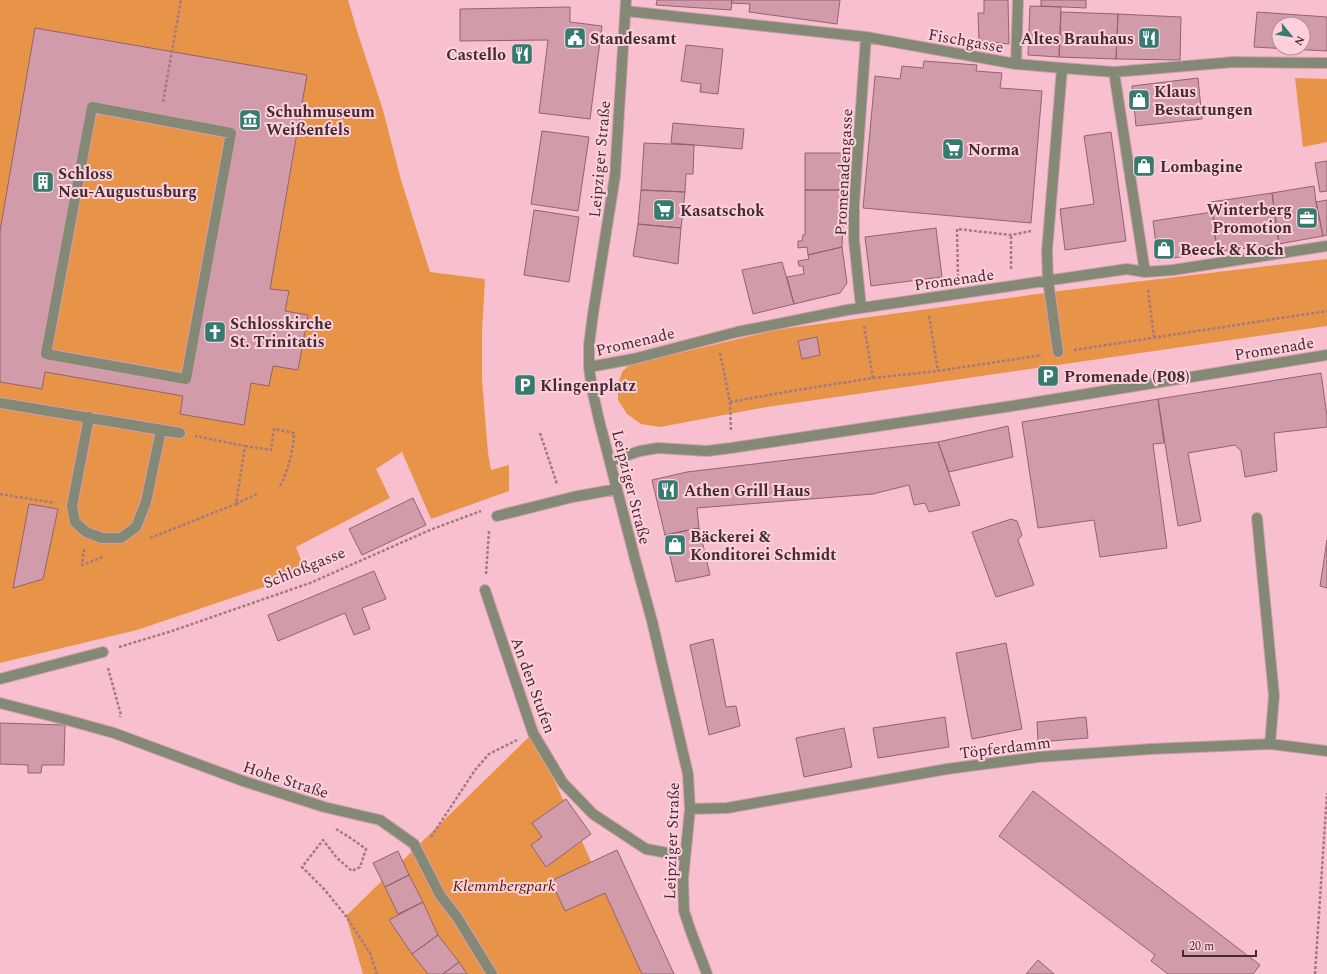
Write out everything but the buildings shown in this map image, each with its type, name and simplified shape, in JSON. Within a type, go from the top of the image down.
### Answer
[{"type":"street","name":"Leipziger Straße","points":[[626,0],[615,176],[593,314],[589,345],[589,367],[592,390],[599,420],[652,621],[683,747],[688,774],[690,809],[683,879],[684,911],[707,974]]},
{"type":"street","points":[[1016,64],[1018,0]]},
{"type":"street","name":"Fischgasse","points":[[626,11],[866,38],[1016,64],[1114,72],[1234,62],[1327,63]]},
{"type":"street","name":"Promenadengasse","points":[[861,308],[854,240],[854,205],[866,38]]},
{"type":"street","points":[[1058,352],[1048,280],[1047,251],[1062,68]]},
{"type":"street","points":[[1114,72],[1145,272]]},
{"type":"street","points":[[92,107],[159,120],[231,133],[186,379],[46,354],[92,107]]},
{"type":"street","name":"Promenade","points":[[589,367],[633,359],[717,337],[776,324],[861,308],[1048,280],[1127,270],[1145,272],[1173,270],[1327,246]]},
{"type":"street","name":"Promenade","points":[[610,461],[640,451],[658,448],[707,451],[731,448],[1012,406],[1327,355]]},
{"type":"street","points":[[0,403],[180,433]]},
{"type":"street","points":[[89,417],[72,506],[75,522],[86,532],[102,538],[121,538],[136,527],[146,502],[161,430]]},
{"type":"street","points":[[497,516],[562,500],[617,489]]},
{"type":"street","points":[[1257,518],[1274,696],[1270,744]]},
{"type":"street","name":"An den Stufen","points":[[485,590],[533,733],[563,783],[593,814],[646,848],[685,856]]},
{"type":"street","points":[[0,679],[103,652]]},
{"type":"street","name":"Hohe Straße","points":[[0,703],[114,733],[243,781],[324,807],[380,820],[414,844],[440,895],[457,917],[492,974]]},
{"type":"street","name":"Töpferdamm","points":[[690,809],[727,808],[947,769],[1038,756],[1270,744],[1327,751]]},
{"type":"path","points":[[159,120],[181,0]]},
{"type":"path","points":[[959,294],[957,229],[1011,235],[1035,231]]},
{"type":"path","points":[[1010,286],[1011,235]]},
{"type":"path","points":[[1145,272],[1154,337]]},
{"type":"path","points":[[926,298],[938,371]]},
{"type":"path","points":[[861,308],[873,378]]},
{"type":"path","points":[[730,402],[873,378],[938,371],[1327,311]]},
{"type":"path","points":[[717,337],[730,402],[731,448]]},
{"type":"path","points":[[180,433],[271,450],[274,429],[294,434],[293,448],[286,475],[279,488]]},
{"type":"path","points":[[540,433],[562,500]]},
{"type":"path","points":[[236,504],[245,446]]},
{"type":"path","points":[[0,494],[72,506]]},
{"type":"path","points":[[148,539],[236,504],[257,494]]},
{"type":"path","name":"Schloßgasse","points":[[103,652],[172,631],[310,583],[430,530],[483,510],[497,516]]},
{"type":"path","points":[[485,590],[488,532],[497,516]]},
{"type":"path","points":[[86,532],[82,565],[104,556]]},
{"type":"path","points":[[103,652],[121,715],[114,733]]},
{"type":"path","points":[[430,838],[475,770],[489,754],[533,733]]},
{"type":"path","points":[[1314,974],[1327,793]]},
{"type":"path","points":[[324,807],[324,822],[352,838],[366,849],[360,867],[352,870],[337,858],[323,840],[302,867],[346,916],[370,953],[377,974]]},
{"type":"green space","points":[[0,0],[348,0],[383,110],[401,180],[430,272],[485,279],[482,331],[482,379],[488,453],[491,470],[509,465],[509,491],[431,519],[402,452],[376,469],[390,498],[296,547],[306,573],[137,630],[0,663]]},
{"type":"green space","points":[[1295,78],[1327,79],[1327,142],[1303,147]]},
{"type":"green space","points":[[1327,259],[1327,326],[767,407],[660,427],[641,424],[627,414],[618,400],[618,385],[622,372],[629,365],[775,330],[1059,291]]},
{"type":"green space","name":"Klemmbergpark","points":[[533,733],[642,974],[363,974],[346,916]]},
{"type":"place","name":"Standesamt","points":[[575,38]]},
{"type":"place","name":"Altes Brauhaus","points":[[1149,38]]},
{"type":"place","name":"Castello","points":[[522,54]]},
{"type":"place","name":"Klaus Bestattungen","points":[[1139,100]]},
{"type":"place","name":"Schuhmuseum Weißenfels","points":[[250,120]]},
{"type":"place","name":"Norma","points":[[953,149]]},
{"type":"place","name":"Lombagine","points":[[1144,166]]},
{"type":"place","name":"Schloss Neu-Augustusburg","points":[[43,182]]},
{"type":"place","name":"Kasatschok","points":[[664,210]]},
{"type":"place","name":"Winterberg Promotion","points":[[1307,218]]},
{"type":"place","name":"Beeck & Koch","points":[[1164,249]]},
{"type":"place","name":"Schlosskirche St. Trinitatis","points":[[215,332]]},
{"type":"place","name":"Promenade (P08)","points":[[1048,376]]},
{"type":"place","name":"Klingenplatz","points":[[525,385]]},
{"type":"place","name":"Athen Grill Haus","points":[[668,490]]},
{"type":"place","name":"Bäckerei & Konditorei Schmidt","points":[[675,545]]}]
